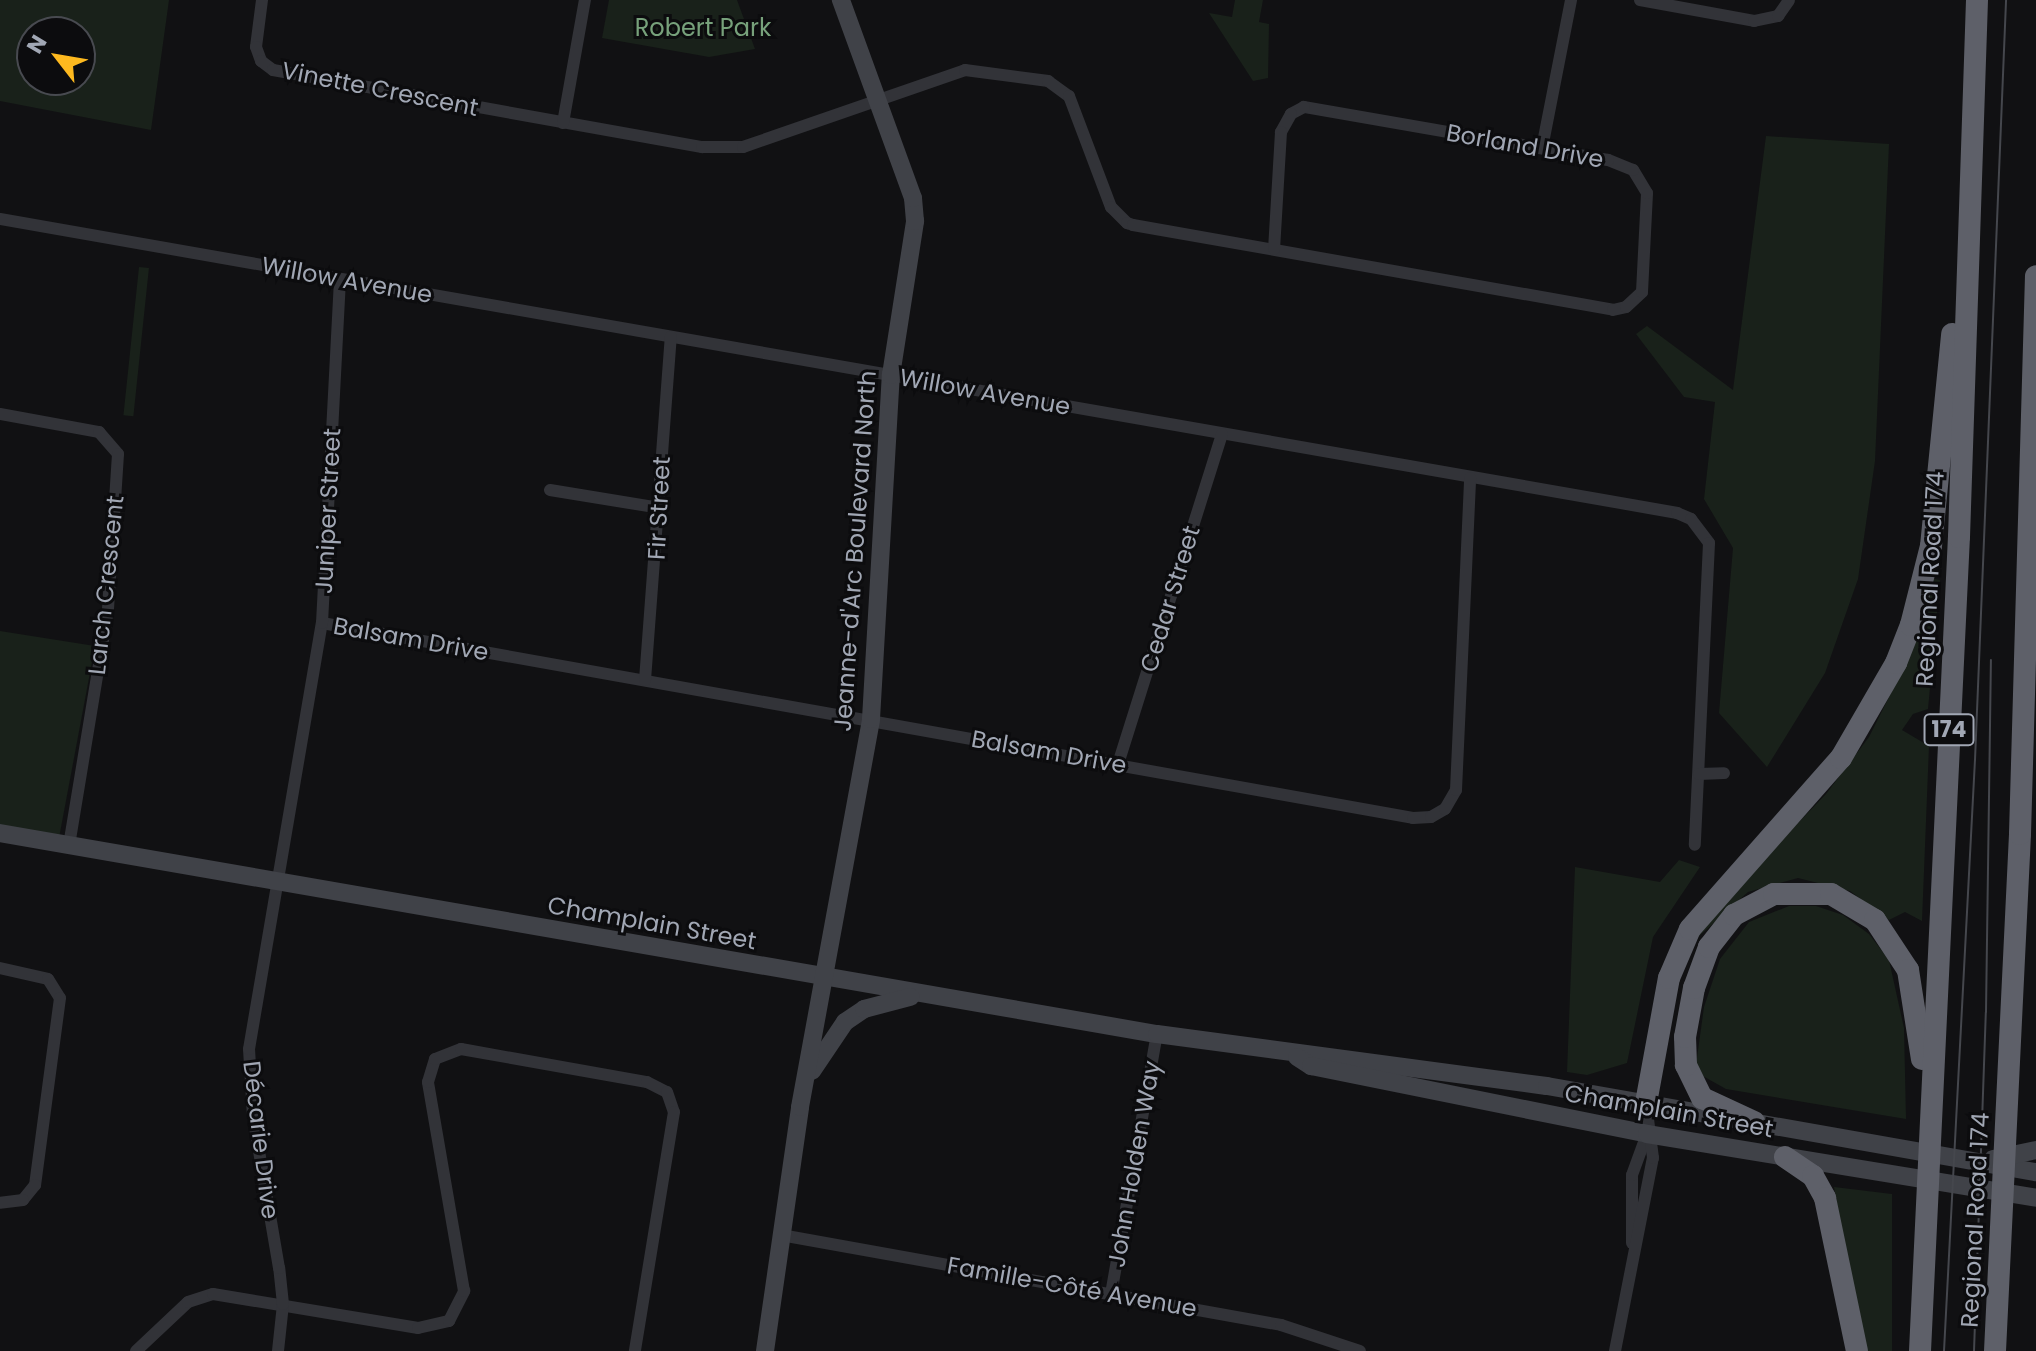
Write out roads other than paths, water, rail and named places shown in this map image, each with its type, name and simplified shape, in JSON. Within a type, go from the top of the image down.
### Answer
[{"type":"highway","name":"Regional Road 174","points":[[1920,1351],[1977,0]]},
{"type":"highway","points":[[1646,1103],[1669,978],[1690,929],[1841,758],[1884,685],[1911,625],[1931,546],[1974,110]]},
{"type":"highway","name":"Regional Road 174","points":[[1995,1351],[2020,834],[2036,276]]},
{"type":"highway","points":[[1754,1122],[1710,1105],[1689,1078],[1685,1037],[1701,967],[1721,929],[1755,902],[1794,890],[1831,894],[1875,920],[1900,953],[1914,992],[1923,1069],[1911,1351]]},
{"type":"highway","points":[[1785,1157],[1813,1176],[1825,1198],[1857,1351]]},
{"type":"main road","name":"Jeanne-d'Arc Boulevard North","points":[[765,1351],[800,1107],[871,719],[891,375],[915,221],[913,198],[841,0]]},
{"type":"main road","name":"Champlain Street","points":[[0,833],[1297,1057],[1311,1066],[1647,1134],[2032,1198]]},
{"type":"main road","points":[[800,1107],[821,1052],[845,1022],[891,998],[939,996]]},
{"type":"main road","name":"Champlain Street","points":[[1297,1057],[1314,1052],[1646,1103],[1979,1162],[2032,1161]]},
{"type":"street","name":"Vinette Crescent","points":[[262,0],[256,47],[261,61],[273,70],[563,123],[726,149],[878,100]]},
{"type":"street","points":[[563,123],[585,0]]},
{"type":"street","points":[[1542,148],[1571,0]]},
{"type":"street","points":[[1640,0],[1754,21],[1778,16],[1789,0]]},
{"type":"street","name":"Borland Drive","points":[[878,100],[965,70],[1056,83],[1069,96],[1121,219],[1274,249],[1613,310],[1636,301],[1644,283],[1647,193],[1641,180],[1621,163],[1304,107],[1291,114],[1281,132],[1274,249]]},
{"type":"street","name":"Willow Avenue","points":[[0,219],[1691,519],[1709,543],[1710,603],[1695,845]]},
{"type":"street","name":"Juniper Street","points":[[278,882],[322,623],[340,279]]},
{"type":"street","name":"Fir Street","points":[[645,680],[671,337]]},
{"type":"street","name":"Larch Crescent","points":[[0,414],[99,432],[118,454],[111,585],[69,845]]},
{"type":"street","name":"Cedar Street","points":[[1118,764],[1222,434]]},
{"type":"street","name":"Balsam Drive","points":[[322,623],[1413,818],[1445,809],[1456,790],[1470,478]]},
{"type":"street","points":[[550,490],[660,508]]},
{"type":"street","points":[[1699,774],[1724,773]]},
{"type":"street","name":"Décarie Drive","points":[[278,882],[254,1015],[249,1082],[283,1304],[278,1351]]},
{"type":"street","points":[[0,968],[48,979],[56,988],[60,1007],[35,1185],[23,1200],[0,1203]]},
{"type":"street","name":"John Holden Way","points":[[1111,1294],[1157,1034]]},
{"type":"street","points":[[136,1351],[201,1296],[283,1304],[418,1328],[449,1321],[460,1307],[464,1291],[428,1082],[435,1059],[461,1049],[647,1082],[667,1092],[674,1112],[635,1351]]},
{"type":"street","points":[[1615,1351],[1632,1245],[1629,1197],[1635,1156],[1647,1134],[1646,1103]]},
{"type":"street","name":"Famille-Côté Avenue","points":[[781,1235],[1281,1325],[1360,1351]]},
{"type":"tram line","points":[[1944,1351],[1975,760],[2006,0]]},
{"type":"tram line","points":[[1974,1351],[1986,1012],[1991,660]]},
{"type":"park label","name":"Robert Park","points":[[703,28]]}]
